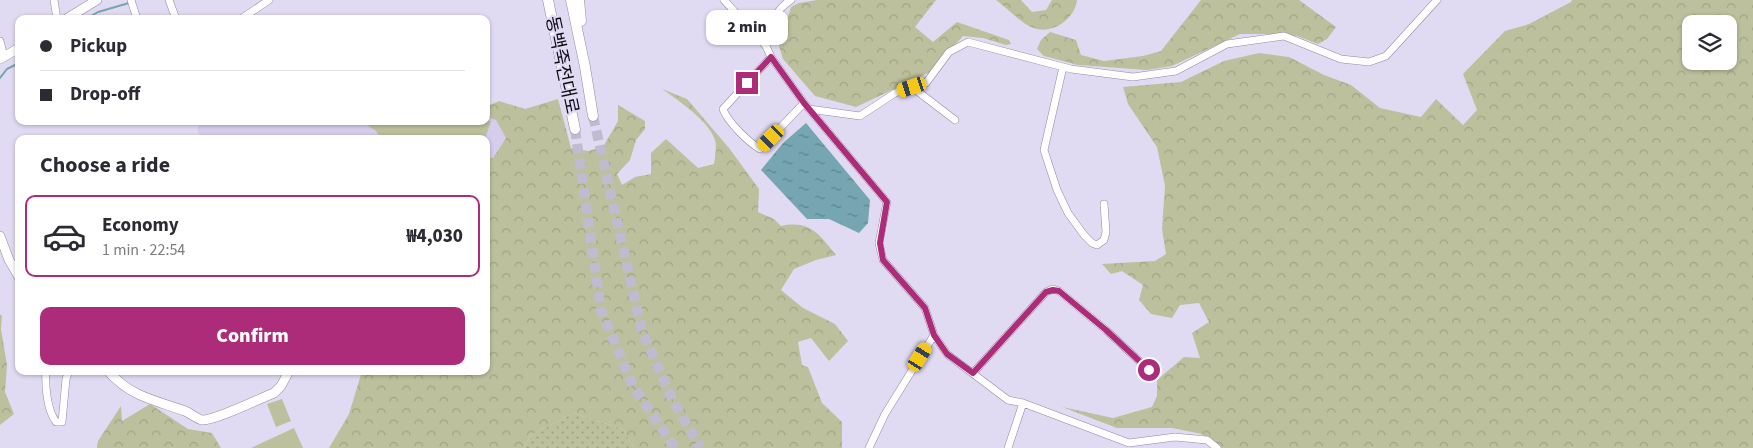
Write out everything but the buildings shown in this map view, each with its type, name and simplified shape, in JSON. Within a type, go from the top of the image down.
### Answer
[{"type":"main road","points":[[541,0],[565,83]]},
{"type":"main road","name":"동백죽전대로","points":[[548,0],[575,129]]},
{"type":"main road","name":"동백죽전대로","points":[[571,0],[594,116]]},
{"type":"main road","points":[[579,0],[585,67]]},
{"type":"street","points":[[54,0],[56,15]]},
{"type":"street","points":[[73,15],[97,0]]},
{"type":"street","points":[[169,0],[175,15]]},
{"type":"street","points":[[247,15],[269,0]]},
{"type":"street","points":[[724,0],[766,46],[771,57],[807,106],[887,202],[880,243],[883,260],[925,308],[934,335],[947,354],[1008,400],[1024,403],[1129,443],[1174,437],[1207,440],[1216,448]]},
{"type":"street","points":[[766,46],[778,10],[791,0]]},
{"type":"street","points":[[807,106],[860,116],[894,93],[926,83],[949,52],[968,42],[1063,67],[1133,77],[1176,71],[1227,44],[1284,36],[1341,59],[1368,62],[1386,56],[1438,0]]},
{"type":"street","points":[[132,3],[136,15]]},
{"type":"street","points":[[0,41],[2,58],[15,50]]},
{"type":"street","points":[[771,57],[723,109],[725,116],[760,149],[807,106]]},
{"type":"street","points":[[1063,67],[1044,150],[1057,190],[1068,213],[1084,235],[1097,245],[1104,240],[1106,232],[1104,204]]},
{"type":"street","points":[[912,87],[955,120]]},
{"type":"street","points":[[0,236],[15,270]]},
{"type":"street","points":[[973,373],[1046,292],[1053,290],[1059,291],[1106,330],[1149,370]]},
{"type":"street","points":[[870,448],[885,414],[934,335]]},
{"type":"street","points":[[46,375],[52,418],[56,422],[62,422],[68,375]]},
{"type":"street","points":[[112,375],[125,388],[137,395],[188,412],[203,420],[216,417],[274,393],[281,386],[287,375]]},
{"type":"street","points":[[1008,448],[1024,403]]},
{"type":"shaded area","points":[[490,118],[496,120],[506,138],[493,158],[490,158],[490,135],[200,135],[197,130],[199,125],[490,125]]},
{"type":"green space","points":[[817,0],[936,0],[915,27],[933,42],[957,22],[1009,40],[1011,44],[1006,45],[983,38],[963,36],[930,72],[856,107],[815,96],[783,59],[779,46],[791,7],[799,3]]},
{"type":"green space","points":[[996,0],[1021,0],[1032,12],[1046,10],[1052,0],[1077,0],[1072,13],[1062,24],[1041,30],[1025,23]]},
{"type":"green space","points":[[1201,0],[1299,0],[1336,27],[1327,39],[1318,44],[1297,36],[1240,34],[1172,66],[1147,70],[1078,65],[1044,56],[1037,49],[1041,40],[1050,32],[1076,40],[1081,55],[1104,61],[1143,56],[1161,51]]},
{"type":"green space","points":[[1572,0],[1753,0],[1753,448],[1222,448],[1202,434],[1172,428],[1117,428],[1062,407],[1113,418],[1152,407],[1157,396],[1157,380],[1184,357],[1200,358],[1192,333],[1209,322],[1199,303],[1180,305],[1172,318],[1151,314],[1139,300],[1143,285],[1122,271],[1111,274],[1102,264],[1155,261],[1166,254],[1162,229],[1165,186],[1157,147],[1128,104],[1123,87],[1181,82],[1224,61],[1259,53],[1289,57],[1324,75],[1351,85],[1380,108],[1421,117],[1436,99],[1463,125],[1477,110],[1463,74],[1505,31],[1529,24]]},
{"type":"green space","points":[[662,89],[687,99],[729,148],[759,189],[758,212],[774,219],[781,226],[799,225],[813,230],[836,255],[816,260],[794,269],[781,290],[803,308],[835,324],[848,341],[829,361],[811,338],[798,342],[802,365],[808,367],[822,403],[842,422],[842,448],[634,448],[623,429],[573,413],[531,435],[523,448],[329,448],[349,414],[361,375],[490,375],[490,158],[493,158],[506,138],[496,120],[490,118],[490,105],[499,101],[525,109],[558,99],[571,148],[588,151],[603,147],[618,121],[618,105],[645,121],[645,129],[636,140],[630,160],[617,174],[622,185],[635,177],[651,174],[651,153],[666,139],[698,168],[714,164],[716,146],[712,133],[700,118]]},
{"type":"green space","points":[[367,125],[490,125],[486,135],[378,135]]},
{"type":"green space","points":[[0,314],[2,316],[1,329],[7,365],[5,392],[14,414],[0,425]]},
{"type":"green space","points":[[282,399],[291,421],[276,427],[267,404]]},
{"type":"green space","points":[[150,404],[188,429],[212,433],[221,448],[97,448],[98,441],[121,406],[122,421]]},
{"type":"green space","points":[[573,413],[623,429],[634,448],[523,448],[531,435]]},
{"type":"green space","points":[[294,428],[303,448],[251,448]]},
{"type":"water","points":[[806,123],[870,200],[868,223],[859,233],[829,219],[807,219],[761,170],[783,143]]},
{"type":"waterway","points":[[93,15],[129,3]]},
{"type":"waterway","points":[[0,78],[7,69],[15,65]]},
{"type":"tunnel","points":[[593,116],[642,331],[674,403],[701,448]]},
{"type":"tunnel","points":[[575,129],[601,310],[633,386],[675,448]]},
{"type":"route","points":[[747,83],[771,57],[804,103],[887,202],[880,243],[883,260],[925,308],[934,335],[947,354],[973,373],[1046,292],[1053,290],[1059,291],[1106,330],[1149,370]]}]
